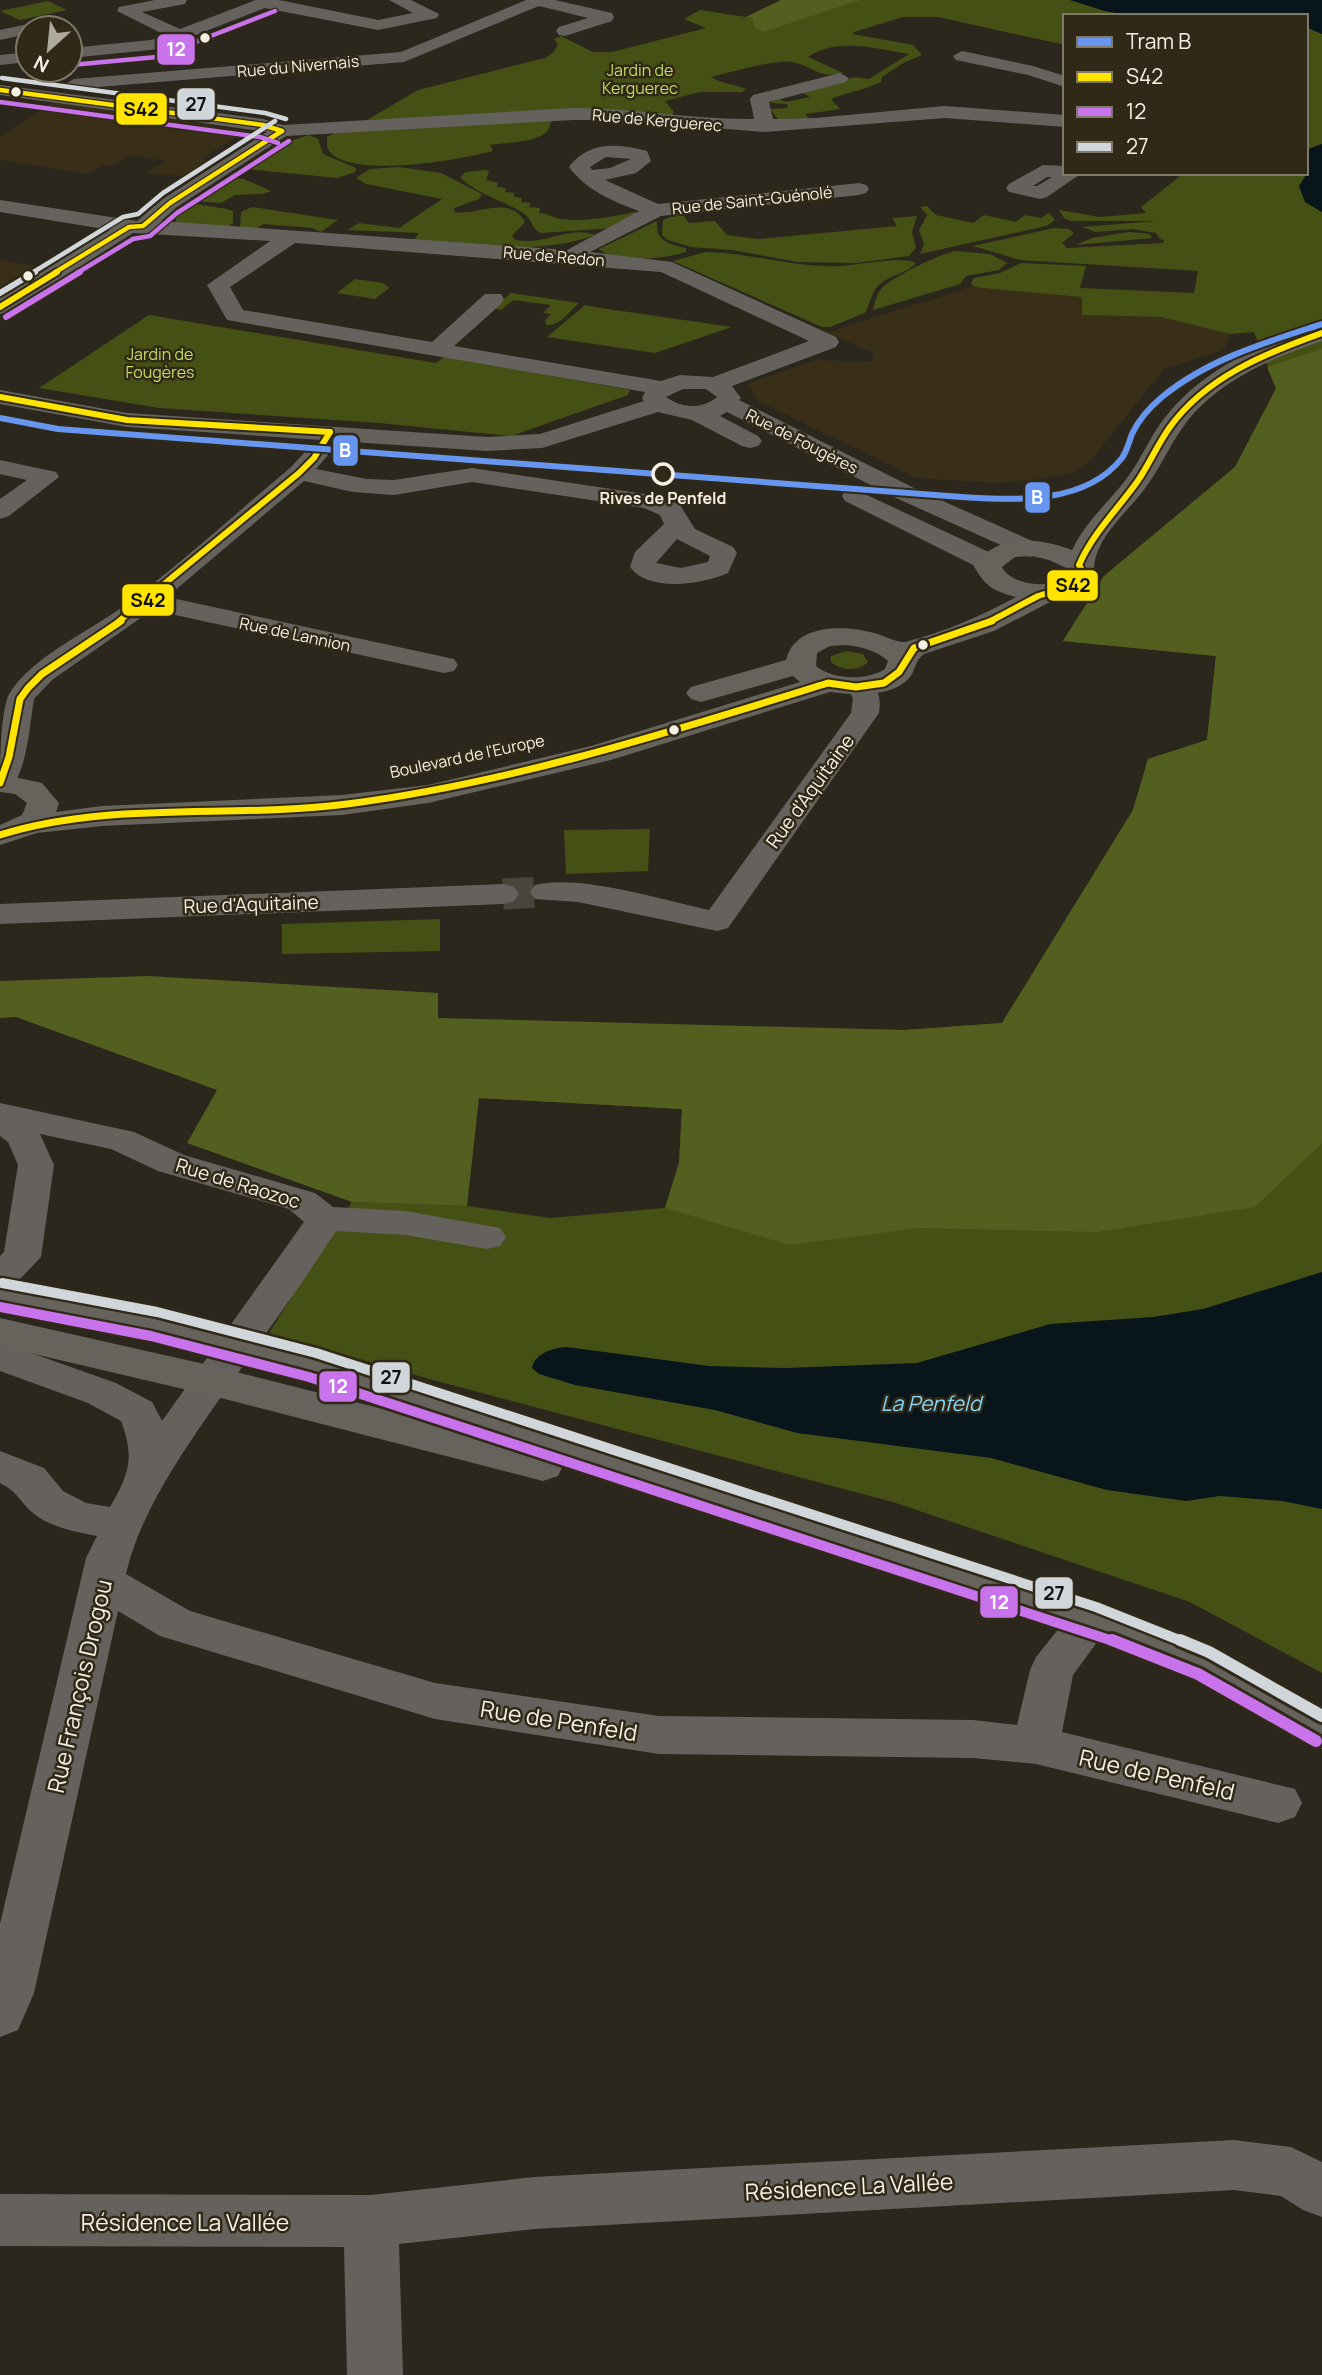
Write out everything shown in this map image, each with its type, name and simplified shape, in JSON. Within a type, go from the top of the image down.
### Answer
[{"type":"main road","name":"Boulevard de l'Europe","points":[[866,638],[890,646],[902,659],[898,673],[889,680],[861,686],[828,683],[805,672],[800,665],[800,656],[805,648],[817,642],[831,638],[866,638],[901,629],[968,605],[991,584],[991,560],[1006,552],[1035,549],[1072,539],[1105,517],[1136,485],[1170,428],[1191,403],[1226,376],[1294,342],[1322,333]]},
{"type":"main road","name":"Boulevard de l'Europe","points":[[902,659],[914,648],[984,625],[1081,579],[1083,572],[1079,565],[1105,517]]},
{"type":"main road","points":[[1035,549],[1064,555],[1079,565]]},
{"type":"main road","name":"Boulevard de l'Europe","points":[[990,571],[1009,587],[1049,592]]},
{"type":"main road","name":"Boulevard de l'Europe","points":[[15,826],[413,771],[577,733],[800,665]]},
{"type":"main road","name":"Boulevard de l'Europe","points":[[15,826],[102,816],[342,806],[428,794],[600,753],[828,683]]},
{"type":"main road","points":[[0,783],[25,787],[15,826]]},
{"type":"main road","points":[[3,1283],[312,1365],[1092,1619],[1203,1663],[1322,1730]]},
{"type":"main road","points":[[0,1332],[213,1381],[884,1553]]},
{"type":"street","points":[[84,52],[154,45],[267,1],[378,25],[431,14],[397,0]]},
{"type":"street","points":[[539,0],[613,16],[565,31]]},
{"type":"street","name":"Rue du Nivernais","points":[[48,96],[69,85],[404,57],[539,0]]},
{"type":"street","points":[[179,35],[125,11],[171,1],[211,23]]},
{"type":"street","points":[[218,4],[238,12]]},
{"type":"street","points":[[962,56],[1033,71],[1063,81]]},
{"type":"street","points":[[765,126],[759,99],[840,78]]},
{"type":"street","points":[[0,90],[263,125],[282,131]]},
{"type":"street","name":"Rue de Kerguerec","points":[[1033,117],[1063,110]]},
{"type":"street","name":"Rue de Kerguerec","points":[[282,131],[573,114],[615,114],[765,126],[945,112],[1063,121]]},
{"type":"street","points":[[0,307],[79,258],[136,227],[282,131]]},
{"type":"street","points":[[1063,172],[1043,171],[1016,188],[1043,200],[1070,175]]},
{"type":"street","points":[[585,176],[619,196],[656,210]]},
{"type":"street","name":"Rue de Saint-Guénolé","points":[[575,257],[577,251],[656,210],[859,189]]},
{"type":"street","name":"Rue de Redon","points":[[0,206],[136,227],[291,236],[665,266],[828,342],[720,394],[719,407],[695,412]]},
{"type":"street","points":[[0,325],[150,232],[136,227]]},
{"type":"street","points":[[291,236],[218,285],[235,315],[438,349],[660,396],[681,411],[695,412]]},
{"type":"street","points":[[79,258],[102,262]]},
{"type":"street","points":[[438,349],[493,299]]},
{"type":"street","points":[[5,402],[127,420],[517,444],[542,441],[691,382],[720,394]]},
{"type":"street","name":"Rue de Fougères","points":[[720,394],[905,493],[1035,549]]},
{"type":"street","name":"Rue de Fougères","points":[[695,412],[767,450]]},
{"type":"street","points":[[0,783],[9,757],[20,699],[26,691],[42,674],[147,601],[299,473],[314,458],[330,432]]},
{"type":"street","points":[[0,467],[47,477],[0,511]]},
{"type":"street","points":[[299,473],[392,488],[472,475],[649,501],[671,510],[677,525]]},
{"type":"street","name":"Rue de Fougères","points":[[829,483],[982,559],[990,571]]},
{"type":"street","name":"Rue de Lannion","points":[[147,601],[437,664],[437,644],[412,633]]},
{"type":"street","name":"Rue d'Aquitaine","points":[[546,892],[578,891],[717,921],[865,713],[867,699],[861,686]]},
{"type":"street","name":"Rue d'Aquitaine","points":[[0,914],[503,894]]},
{"type":"street","name":"Rue de Raozoc","points":[[0,1117],[121,1140],[172,1163],[302,1201],[325,1219],[296,1266],[213,1381]]},
{"type":"street","name":"Rue de Raozoc","points":[[0,1117],[24,1136],[36,1166],[22,1257],[3,1283]]},
{"type":"street","points":[[325,1219],[358,1217],[409,1221],[487,1237]]},
{"type":"street","points":[[0,1356],[102,1393],[138,1412],[149,1440],[148,1472]]},
{"type":"street","name":"Rue François Drogou","points":[[0,2014],[9,1993],[108,1558],[121,1524],[148,1472],[213,1381]]},
{"type":"street","points":[[0,1466],[29,1479],[48,1502],[77,1517],[121,1524]]},
{"type":"street","name":"Rue de Penfeld","points":[[104,1582],[176,1624],[435,1701],[659,1735],[947,1739],[1036,1745],[1278,1803]]},
{"type":"street","points":[[1036,1745],[1052,1670],[1092,1619]]},
{"type":"street","name":"Résidence La Vallée","points":[[0,2220],[371,2221],[534,2203],[1234,2165],[1291,2172],[1322,2192]]},
{"type":"street","points":[[371,2221],[375,2375]]},
{"type":"shaded area","points":[[53,102],[246,131],[201,159],[215,162],[195,176],[145,174],[167,161],[130,155],[111,166],[103,165],[88,174],[0,160],[0,137]]},
{"type":"shaded area","points":[[0,260],[8,262],[34,266],[0,287]]},
{"type":"shaded area","points":[[973,286],[1083,297],[1083,315],[1161,317],[1230,334],[1226,346],[1216,353],[1165,368],[1090,461],[1074,473],[1032,480],[995,483],[917,478],[758,401],[747,384],[814,360],[873,362],[873,352],[826,333]]},
{"type":"green space","name":"Jardin de Kerguerec","points":[[781,0],[1070,0],[1122,14],[1063,14],[1063,45],[938,17],[903,17],[854,32],[852,34],[913,45],[922,55],[903,63],[882,77],[881,82],[831,99],[840,109],[805,114],[809,118],[778,119],[770,109],[788,108],[787,104],[770,103],[779,99],[786,102],[810,97],[801,92],[855,77],[869,79],[909,54],[870,47],[831,47],[808,57],[843,73],[822,73],[785,62],[764,64],[711,77],[746,89],[742,92],[700,92],[665,101],[674,112],[671,116],[367,120],[418,90],[545,58],[553,53],[558,44],[554,39],[561,36],[593,52],[612,52],[706,28],[684,19],[700,10],[746,17]]},
{"type":"green space","points":[[781,0],[860,0],[763,32],[754,27],[752,18],[746,17]]},
{"type":"green space","points":[[48,1],[67,10],[48,14],[14,14],[14,17],[0,11]]},
{"type":"green space","points":[[1308,28],[1322,34],[1322,144],[1308,149]]},
{"type":"green space","points":[[551,118],[550,127],[537,137],[490,145],[493,151],[457,159],[404,165],[355,164],[337,158],[327,147],[327,137],[336,132]]},
{"type":"green space","points":[[309,135],[318,139],[323,154],[356,168],[355,172],[337,178],[246,169],[283,143]]},
{"type":"green space","points":[[399,167],[441,173],[482,194],[479,199],[454,208],[454,212],[511,209],[525,222],[512,236],[516,240],[537,240],[576,232],[595,235],[551,245],[505,247],[413,241],[419,233],[347,230],[359,223],[399,228],[442,199],[366,184],[356,178],[370,169]]},
{"type":"green space","points":[[489,171],[486,180],[498,183],[497,187],[506,188],[505,192],[514,193],[514,197],[522,198],[521,202],[531,203],[529,207],[540,208],[539,213],[561,219],[580,220],[635,212],[638,214],[612,228],[541,233],[523,213],[473,188],[460,177],[466,172]]},
{"type":"green space","points":[[1305,175],[1300,189],[1305,201],[1322,212],[1322,1673],[1190,1602],[893,1502],[433,1380],[269,1333],[352,1202],[467,1206],[550,1218],[665,1208],[679,1163],[682,1109],[478,1098],[824,1029],[905,1030],[1002,1023],[1133,810],[1148,759],[1207,740],[1216,656],[1063,641],[1104,576],[1235,467],[1276,388],[1254,332],[1230,334],[1161,317],[1082,315],[1082,297],[983,288],[971,283],[974,278],[1000,273],[1021,263],[1086,266],[1080,288],[1194,293],[1198,271],[1020,260],[973,246],[1054,228],[1069,229],[1074,233],[1062,243],[1067,248],[1163,243],[1164,240],[1156,233],[1132,229],[1096,232],[1082,227],[1156,221],[1071,221],[1064,218],[1059,210],[1100,217],[1146,213],[1141,207],[1179,177]]},
{"type":"green space","points":[[229,177],[244,179],[271,191],[235,195],[221,203],[192,201]]},
{"type":"green space","points":[[190,203],[233,211],[233,223],[228,227],[175,224],[177,215]]},
{"type":"green space","points":[[927,206],[936,215],[973,223],[984,215],[1016,222],[1025,215],[1041,218],[1049,213],[1055,220],[1046,226],[920,254],[924,244],[919,230],[927,215],[920,207]]},
{"type":"green space","points":[[252,207],[338,220],[321,232],[312,228],[263,224],[256,230],[240,229],[241,212]]},
{"type":"green space","points":[[682,213],[689,223],[715,221],[727,235],[758,239],[897,226],[892,218],[917,216],[912,232],[916,248],[909,256],[856,263],[798,262],[732,250],[691,247],[668,240],[662,235],[663,220]]},
{"type":"green space","points":[[657,221],[661,237],[669,243],[686,248],[686,252],[666,257],[628,258],[606,254],[599,249]]},
{"type":"green space","points":[[1129,232],[1150,234],[1152,238],[1075,245],[1092,238]]},
{"type":"green space","points":[[956,251],[990,254],[1007,263],[999,270],[966,276],[960,284],[873,310],[878,294],[886,284],[939,256]]},
{"type":"green space","points":[[706,252],[824,266],[891,261],[916,263],[877,287],[865,313],[830,327],[822,327],[673,261]]},
{"type":"green space","points":[[355,279],[383,283],[389,288],[375,299],[337,293]]},
{"type":"green space","points":[[511,293],[579,303],[560,321],[546,325],[545,320],[551,314],[543,313],[551,305],[513,300],[501,310],[493,308]]},
{"type":"green space","points":[[585,305],[732,327],[655,353],[547,337]]},
{"type":"green space","name":"Jardin de Fougères","points":[[149,315],[436,363],[444,357],[630,390],[628,395],[511,436],[379,423],[159,408],[39,388]]},
{"type":"green space","points":[[1322,349],[1322,1143],[1255,1207],[1097,1232],[919,1228],[790,1245],[665,1208],[679,1163],[682,1109],[479,1098],[467,1206],[352,1202],[187,1143],[217,1090],[16,1017],[0,1018],[0,981],[148,976],[438,993],[438,1018],[905,1030],[1002,1023],[1133,810],[1148,759],[1207,740],[1216,656],[1063,641],[1104,576],[1235,467],[1276,389],[1267,367]]},
{"type":"green space","points":[[846,651],[863,654],[868,662],[849,669],[831,662],[831,656]]},
{"type":"green space","points":[[650,829],[648,871],[566,874],[564,830]]},
{"type":"green space","points":[[440,919],[440,951],[282,954],[282,924]]},
{"type":"water","points":[[1070,0],[1322,0],[1322,34],[1308,28],[1308,14],[1122,14]]},
{"type":"water","points":[[1322,144],[1322,212],[1305,202],[1299,186],[1308,175],[1308,149]]},
{"type":"water","name":"La Penfeld","points":[[1322,1272],[1322,1509],[1282,1501],[1220,1496],[1186,1501],[1107,1490],[991,1458],[797,1433],[715,1410],[575,1385],[539,1374],[532,1368],[541,1355],[567,1347],[709,1366],[786,1368],[917,1363],[1050,1324],[1153,1317],[1203,1309]]},
{"type":"tunnel","points":[[503,894],[546,892]]},
{"type":"tram line","name":"B","points":[[0,418],[58,429],[962,497],[1036,498],[1083,487],[1104,475],[1121,459],[1135,429],[1149,409],[1198,372],[1238,353],[1322,324]]},
{"type":"transit line","name":"12","points":[[84,64],[157,57],[275,11]]},
{"type":"transit line","name":"27","points":[[2,78],[265,113],[286,119]]},
{"type":"transit line","name":"S42","points":[[0,90],[263,125],[282,131]]},
{"type":"transit line","name":"12","points":[[0,102],[260,137],[278,143]]},
{"type":"transit line","name":"27","points":[[0,293],[123,217],[138,214],[163,193],[275,121]]},
{"type":"transit line","name":"S42","points":[[0,307],[129,227],[143,226],[170,203],[282,131]]},
{"type":"transit line","name":"12","points":[[6,317],[133,239],[150,236],[177,213],[289,141]]},
{"type":"transit line","name":"S42","points":[[0,835],[34,825],[87,817],[296,809],[409,795],[469,784],[590,754],[828,683],[856,687],[884,683],[899,672],[908,653],[914,648],[984,625],[1038,596],[1074,585],[1081,579],[1083,572],[1079,565],[1092,540],[1137,482],[1170,426],[1191,403],[1207,389],[1243,366],[1322,333]]},
{"type":"transit line","name":"S42","points":[[0,397],[127,420],[330,432]]},
{"type":"transit line","name":"S42","points":[[0,783],[9,757],[20,699],[28,688],[42,674],[135,611],[299,473],[314,458],[330,432]]},
{"type":"transit line","name":"27","points":[[2,1283],[157,1312],[316,1353],[1096,1607],[1209,1652],[1322,1716]]},
{"type":"transit line","name":"12","points":[[0,1307],[151,1336],[309,1377],[1088,1631],[1198,1674],[1316,1741]]},
{"type":"place","name":"Rives de Penfeld","points":[[663,474]]}]
